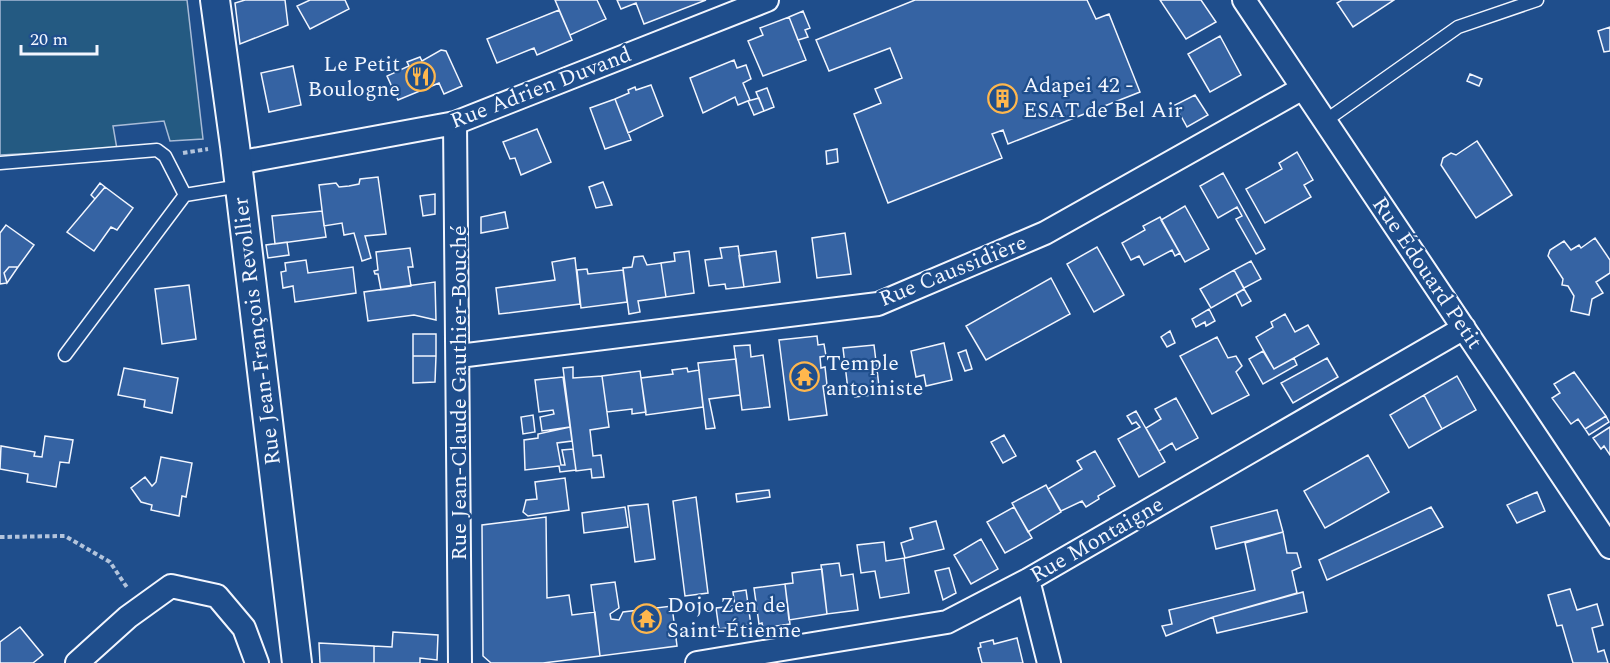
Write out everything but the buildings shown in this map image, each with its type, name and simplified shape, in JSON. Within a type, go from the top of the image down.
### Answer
[{"type":"street","name":"Rue Jean-François Revollier","points":[[215,0],[230,166],[297,663]]},
{"type":"street","name":"Rue Adrien Duvand","points":[[230,166],[455,123],[767,0]]},
{"type":"street","name":"Rue Édouard Petit","points":[[1244,0],[1610,547]]},
{"type":"street","name":"Rue Caussidière","points":[[459,356],[878,304],[1045,233],[1303,88]]},
{"type":"street","name":"Rue Jean-Claude Gauthier-Bouché","points":[[455,123],[459,356],[460,663]]},
{"type":"street","name":"Rue Montaigne","points":[[697,663],[947,622],[1028,580],[1464,328]]},
{"type":"street","points":[[1028,580],[1049,663]]},
{"type":"street","points":[[77,663],[141,608],[171,586],[217,596],[244,628],[257,663]]},
{"type":"lane","points":[[1325,121],[1458,27],[1537,0]]},
{"type":"lane","points":[[0,163],[157,150],[165,156],[185,195]]},
{"type":"lane","points":[[65,356],[185,195],[230,166]]},
{"type":"path","points":[[165,156],[230,166]]},
{"type":"path","points":[[0,537],[65,536],[110,562],[141,608]]},
{"type":"shaded area","points":[[0,0],[187,0],[203,139],[170,141],[164,121],[113,126],[117,149],[0,155]]},
{"type":"place","name":"Le Petit Boulogne","points":[[421,77]]},
{"type":"place","name":"Adapei 42 - ESAT de Bel Air","points":[[1002,98]]},
{"type":"place","name":"Temple antoiniste","points":[[805,376]]},
{"type":"place","name":"Dojo Zen de Saint-Étienne","points":[[646,618]]}]
